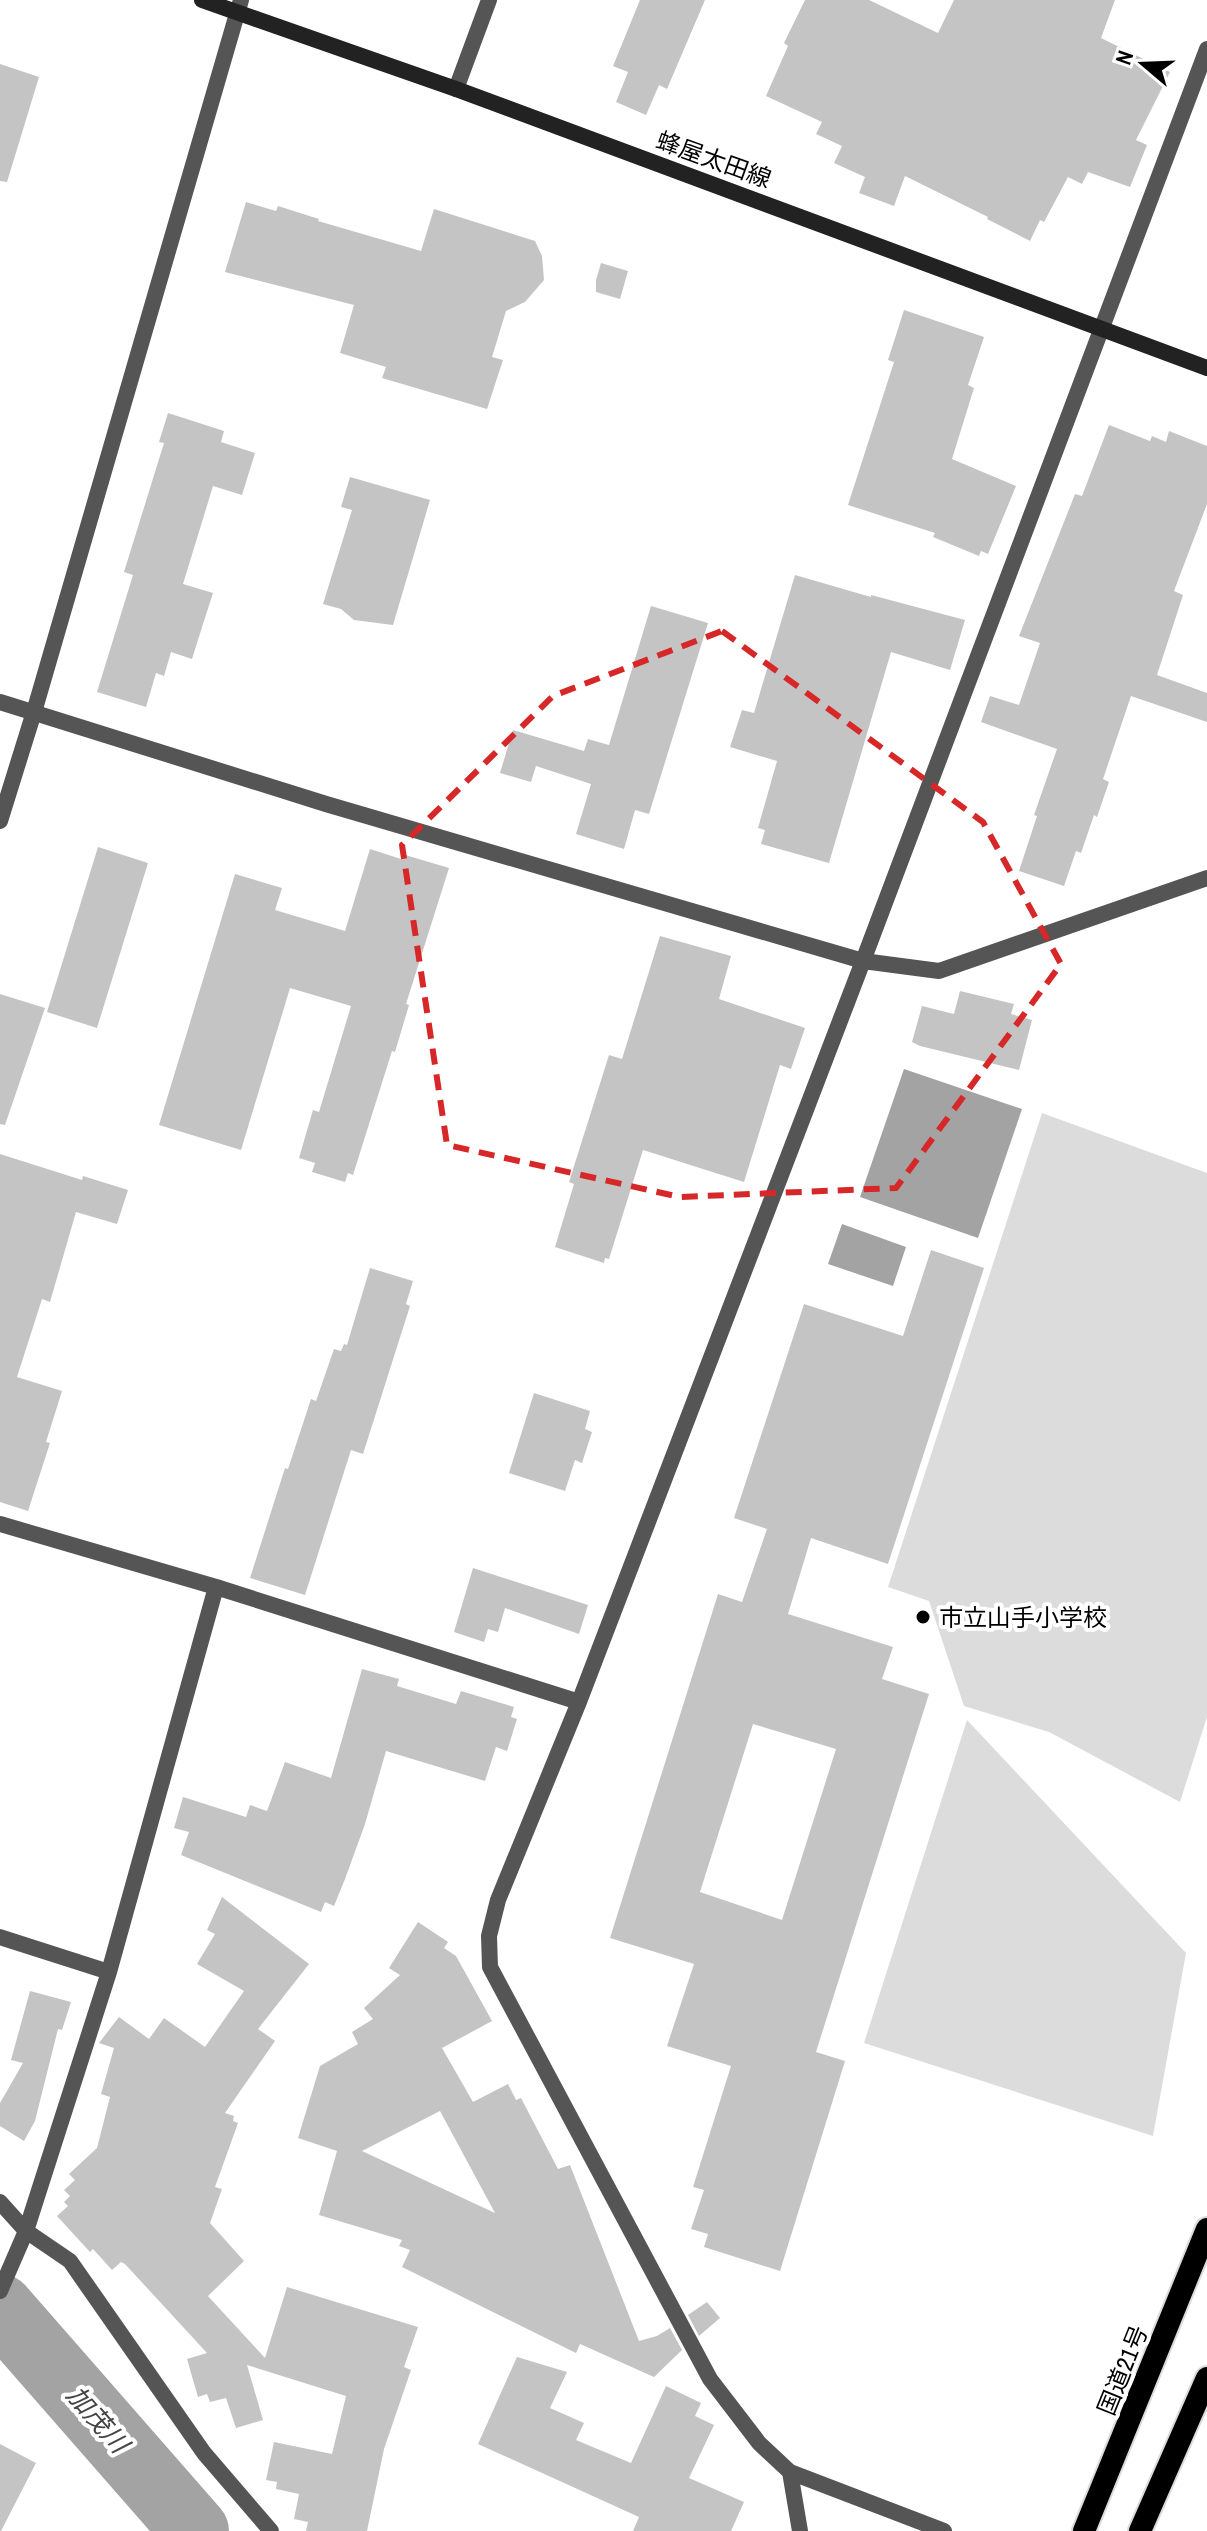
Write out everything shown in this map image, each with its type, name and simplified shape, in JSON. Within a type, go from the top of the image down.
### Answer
[{"type":"highway","name":"国道21号","points":[[1084,2531],[1207,2229]]},
{"type":"highway","points":[[1140,2531],[1207,2378]]},
{"type":"main road","name":"蜂屋太田線","points":[[202,0],[240,6],[1207,368]]},
{"type":"street","points":[[456,89],[489,0]]},
{"type":"street","points":[[0,821],[240,6]]},
{"type":"street","points":[[944,2531],[790,2472],[759,2443],[710,2379],[490,1967],[489,1936],[498,1900],[579,1702],[863,961],[1207,49]]},
{"type":"street","points":[[0,702],[326,804],[863,961],[939,971],[1207,878]]},
{"type":"street","points":[[0,1524],[216,1587],[579,1702]]},
{"type":"street","points":[[0,2291],[26,2231],[109,1972],[216,1587]]},
{"type":"street","points":[[0,1937],[109,1972]]},
{"type":"street","points":[[0,2202],[26,2231],[70,2261],[204,2453],[271,2531]]},
{"type":"street","points":[[790,2472],[800,2531]]},
{"type":"highlighted area","points":[[722,631],[983,822],[1061,964],[896,1188],[680,1197],[447,1145],[402,845],[553,696]]},
{"type":"shaded area","points":[[904,1069],[1022,1109],[978,1238],[860,1197]]},
{"type":"shaded area","points":[[1042,1113],[1207,1173],[1207,1717],[1180,1802],[1049,1732],[964,1706],[929,1601],[888,1587]]},
{"type":"shaded area","points":[[842,1224],[906,1247],[893,1286],[828,1264]]},
{"type":"shaded area","points":[[967,1720],[1186,1953],[1153,2136],[864,2043]]},
{"type":"building","points":[[640,0],[705,0],[667,89],[659,85],[646,115],[616,102],[628,72],[613,66]]},
{"type":"building","points":[[805,0],[869,0],[938,33],[954,0],[1115,0],[1101,38],[1170,72],[1136,140],[1147,145],[1130,187],[1088,172],[1082,184],[1068,177],[1030,241],[905,176],[894,206],[859,193],[865,177],[834,163],[842,146],[816,134],[822,122],[766,96],[788,46],[784,43]]},
{"type":"building","points":[[0,64],[39,77],[7,182],[0,181]]},
{"type":"building","points":[[246,202],[276,211],[278,206],[421,251],[434,209],[535,241],[542,256],[544,280],[525,302],[506,311],[492,357],[503,360],[487,409],[382,378],[386,367],[340,353],[354,305],[225,272]]},
{"type":"building","points":[[601,263],[628,271],[620,299],[596,292]]},
{"type":"building","points":[[904,310],[984,337],[968,385],[974,388],[952,459],[1016,486],[988,554],[981,551],[979,556],[933,537],[935,533],[848,505],[894,362],[888,360]]},
{"type":"building","points":[[168,413],[224,431],[221,442],[255,453],[242,495],[213,486],[183,584],[213,593],[192,659],[171,652],[164,676],[156,673],[146,707],[97,692],[133,575],[124,572],[164,443],[159,442]]},
{"type":"building","points":[[1109,425],[1150,441],[1152,436],[1166,442],[1169,431],[1207,446],[1207,504],[1174,591],[1183,595],[1157,675],[1207,693],[1207,722],[1131,696],[1103,779],[1109,782],[1097,817],[1094,815],[1081,853],[1076,851],[1064,886],[1019,871],[1057,749],[981,722],[990,696],[1019,705],[1040,643],[1019,636],[1075,494],[1082,496]]},
{"type":"building","points":[[350,477],[430,500],[393,625],[354,620],[341,609],[323,604],[352,510],[341,507]]},
{"type":"building","points":[[795,575],[965,620],[950,670],[891,652],[829,863],[761,844],[765,830],[758,828],[777,761],[730,747],[742,710],[754,713]]},
{"type":"building","points":[[651,606],[708,623],[649,814],[635,810],[624,849],[576,834],[591,784],[536,766],[531,782],[500,773],[513,730],[584,751],[588,739],[609,745]]},
{"type":"building","points":[[98,847],[148,863],[97,1028],[47,1012]]},
{"type":"building","points":[[370,849],[401,859],[402,854],[449,868],[406,1004],[409,1005],[395,1052],[392,1051],[353,1175],[348,1173],[345,1182],[312,1172],[315,1163],[299,1158],[313,1110],[319,1112],[351,1006],[290,988],[241,1150],[159,1125],[235,874],[282,888],[275,910],[345,931]]},
{"type":"building","points":[[660,936],[731,956],[719,999],[805,1028],[791,1069],[780,1065],[744,1182],[643,1150],[609,1259],[605,1258],[604,1263],[555,1247],[574,1184],[569,1182],[609,1055],[622,1059]]},
{"type":"building","points":[[960,991],[1014,1004],[1011,1014],[1032,1020],[1019,1070],[912,1042],[922,1006],[954,1014]]},
{"type":"building","points":[[0,994],[45,1008],[5,1125],[0,1124]]},
{"type":"building","points":[[0,1154],[82,1180],[83,1176],[128,1190],[117,1224],[76,1212],[50,1302],[42,1299],[17,1377],[62,1391],[46,1442],[50,1443],[28,1511],[0,1502]]},
{"type":"building","points":[[931,1250],[984,1268],[888,1564],[811,1538],[788,1614],[893,1647],[882,1679],[929,1694],[816,2052],[845,2061],[780,2271],[704,2247],[708,2234],[691,2229],[704,2190],[693,2187],[731,2066],[667,2046],[694,1964],[610,1938],[718,1594],[742,1602],[767,1529],[734,1518],[804,1304],[903,1336]],"holes":[[[753,1724],[836,1749],[782,1920],[700,1892]]]},
{"type":"building","points":[[370,1268],[413,1281],[406,1304],[410,1306],[363,1454],[351,1450],[305,1595],[250,1578],[311,1399],[316,1401],[334,1349],[341,1351],[344,1344],[347,1345]]},
{"type":"building","points":[[534,1393],[590,1411],[585,1429],[592,1432],[582,1463],[575,1460],[565,1491],[509,1473]]},
{"type":"building","points":[[473,1568],[588,1605],[579,1634],[505,1608],[498,1632],[488,1629],[484,1642],[454,1632]]},
{"type":"building","points":[[362,1669],[399,1679],[397,1686],[456,1704],[461,1691],[514,1707],[511,1717],[517,1719],[507,1751],[496,1747],[485,1781],[386,1751],[345,1879],[334,1906],[325,1902],[321,1912],[181,1855],[189,1832],[174,1828],[183,1797],[246,1817],[250,1805],[267,1811],[285,1762],[331,1778]]},
{"type":"building","points":[[222,1897],[309,1964],[258,2029],[275,2041],[225,2113],[234,2116],[233,2121],[238,2123],[215,2187],[222,2189],[210,2223],[244,2261],[208,2296],[265,2358],[287,2287],[418,2327],[404,2367],[411,2370],[384,2449],[367,2531],[306,2531],[308,2522],[294,2519],[299,2494],[276,2489],[277,2482],[266,2480],[274,2442],[332,2454],[346,2396],[247,2365],[263,2420],[236,2428],[226,2398],[210,2402],[207,2394],[198,2397],[187,2359],[207,2353],[125,2264],[121,2262],[112,2270],[93,2249],[90,2252],[57,2216],[68,2206],[64,2202],[70,2196],[64,2190],[75,2180],[69,2174],[97,2148],[110,2097],[101,2094],[114,2048],[99,2043],[119,2017],[149,2039],[164,2018],[205,2047],[244,1991],[197,1964],[215,1934],[207,1930]]},
{"type":"building","points":[[418,1922],[448,1942],[444,1948],[456,1956],[492,2021],[442,2048],[473,2102],[508,2084],[516,2100],[521,2098],[558,2169],[570,2165],[639,2341],[670,2328],[682,2350],[654,2377],[580,2344],[576,2353],[402,2267],[410,2250],[399,2246],[402,2240],[319,2215],[337,2151],[298,2138],[320,2066],[358,2044],[352,2032],[373,2019],[364,2008],[400,1975],[389,1968]],"holes":[[[440,2111],[495,2213],[362,2151]]]},
{"type":"building","points":[[30,1991],[71,2002],[62,2030],[58,2029],[35,2121],[24,2141],[0,2126],[0,2103],[23,2063],[11,2060]]},
{"type":"building","points":[[707,2302],[720,2318],[699,2336],[688,2315]]},
{"type":"building","points":[[517,2357],[567,2372],[550,2408],[584,2423],[576,2440],[631,2463],[666,2386],[701,2403],[695,2416],[714,2425],[689,2478],[744,2502],[731,2531],[633,2531],[639,2517],[478,2444]]},
{"type":"building","points":[[0,2444],[36,2463],[1,2531],[0,2531]]},
{"type":"waterway","name":"加茂川","points":[[0,2308],[195,2531]]},
{"type":"place","name":"市立山手小学校","points":[[923,1617]]}]
